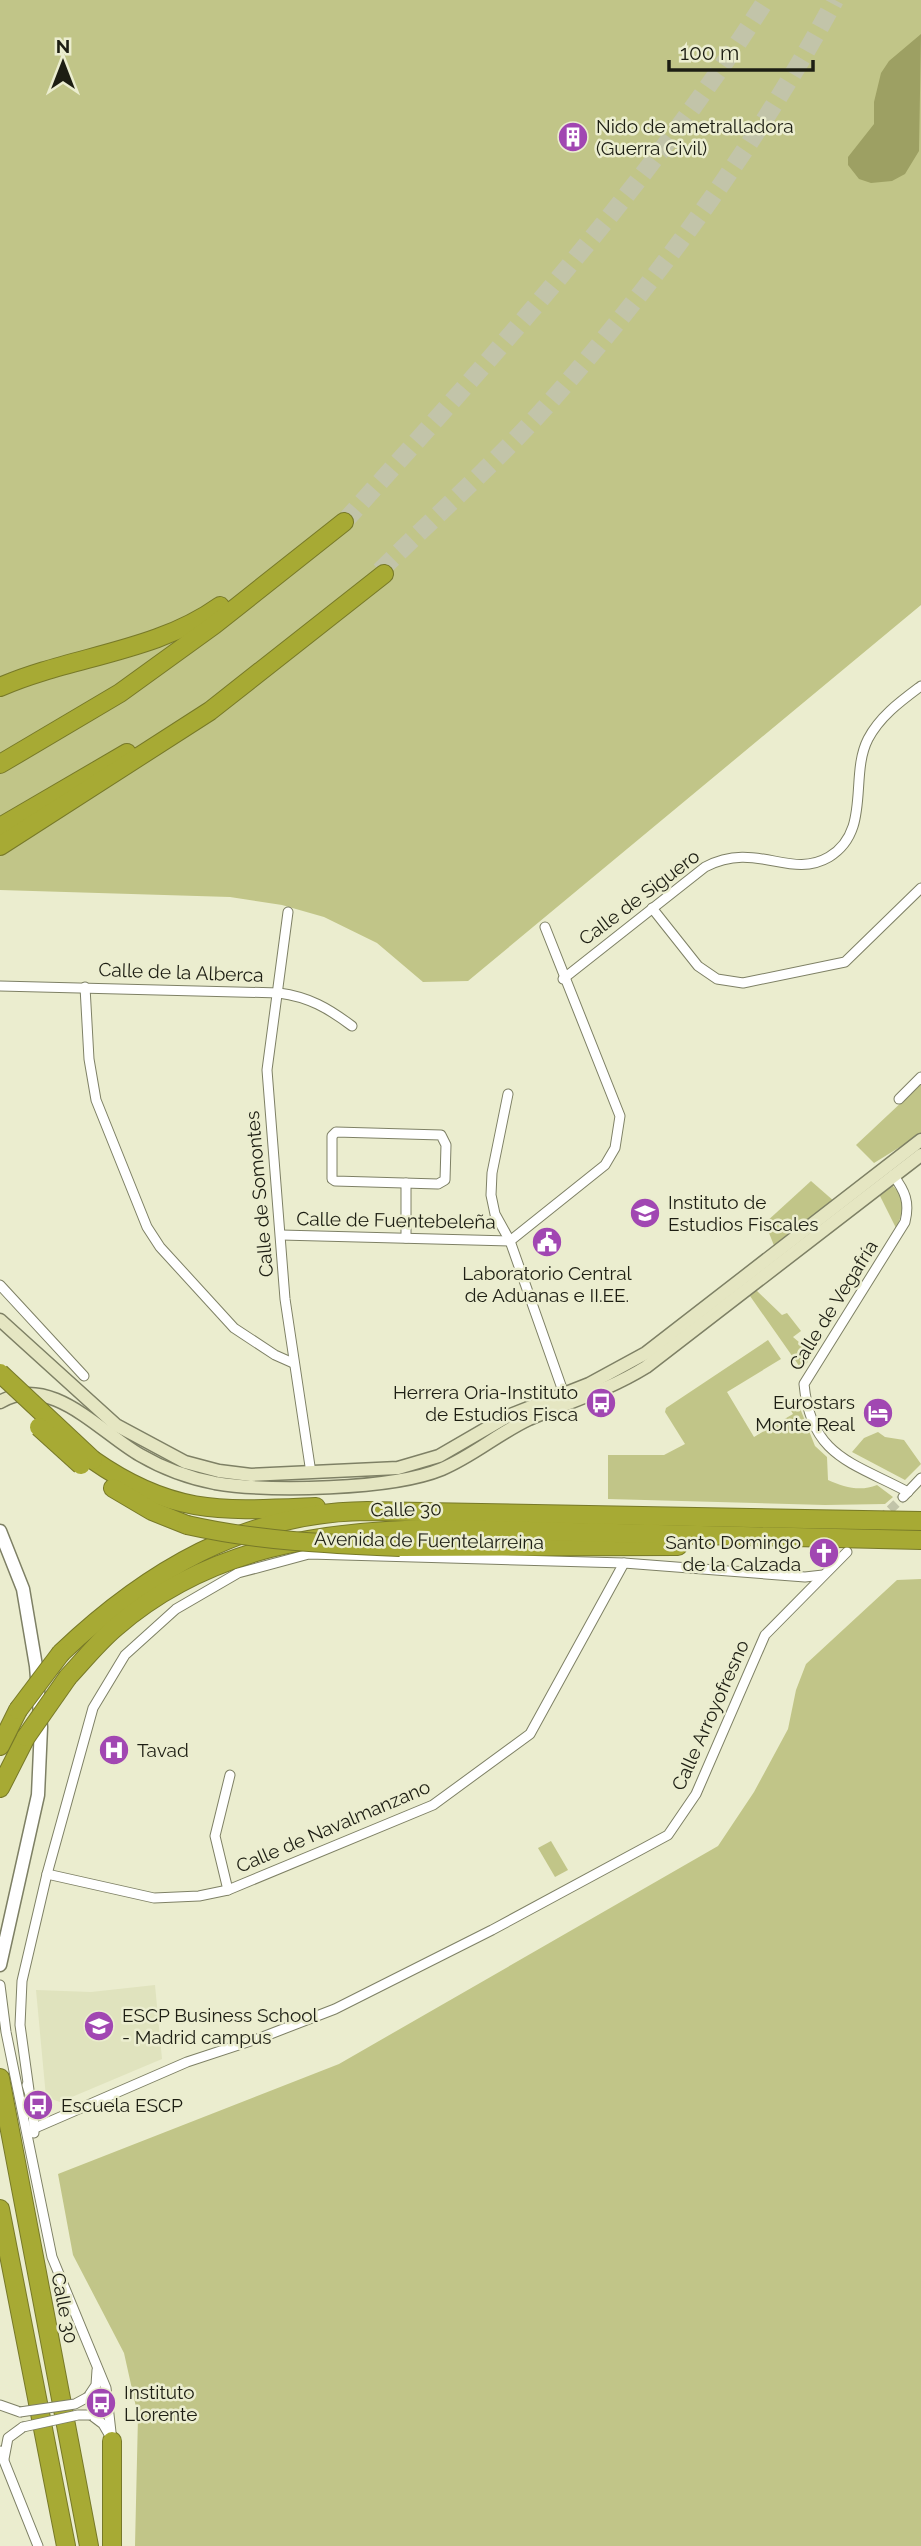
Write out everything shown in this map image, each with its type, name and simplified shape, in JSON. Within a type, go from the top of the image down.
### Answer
[{"type":"highway","points":[[0,764],[120,693],[214,625],[344,522]]},
{"type":"highway","points":[[0,687],[59,664],[145,642],[201,619],[253,582],[323,540]]},
{"type":"highway","points":[[0,827],[153,737],[382,573],[210,711],[0,846]]},
{"type":"highway","points":[[0,1373],[89,1464],[164,1500],[201,1509],[316,1507],[351,1511]]},
{"type":"highway","points":[[0,1387],[89,1464],[152,1511],[187,1525],[239,1537],[400,1546],[585,1548],[852,1545]]},
{"type":"highway","name":"Calle 30","points":[[0,1746],[18,1710],[61,1653],[105,1611],[165,1569],[228,1538],[317,1514],[351,1511],[921,1521]]},
{"type":"highway","name":"Calle 30","points":[[0,1788],[26,1737],[68,1677],[116,1627],[179,1581],[239,1554],[284,1542],[376,1529],[852,1545],[921,1540]]},
{"type":"highway","name":"Calle 30","points":[[0,2078],[89,2546]]},
{"type":"highway","points":[[0,2209],[66,2546]]},
{"type":"highway","points":[[112,2441],[112,2546]]},
{"type":"main road","points":[[0,1320],[116,1425],[171,1456],[234,1473],[311,1473],[398,1468],[423,1462],[452,1449],[508,1416],[610,1374],[661,1343],[783,1244],[921,1140]]},
{"type":"main road","points":[[0,1402],[16,1396],[40,1395],[79,1413],[153,1462],[212,1482],[295,1487],[389,1482],[431,1473],[521,1423],[597,1393],[646,1367],[921,1155]]},
{"type":"main road","points":[[0,1313],[42,1357]]},
{"type":"street","name":"Calle de Siguero","points":[[563,979],[652,908],[720,859],[752,855],[800,865],[831,856],[843,846],[852,831],[867,741],[888,712],[921,686]]},
{"type":"street","points":[[652,908],[698,966],[718,979],[743,983],[845,962],[921,888]]},
{"type":"street","name":"Calle de Somontes","points":[[288,912],[267,1070],[293,1363],[311,1473]]},
{"type":"street","name":"Calle de Fuentebeleña","points":[[281,1235],[510,1241],[606,1165],[619,1132],[620,1116],[563,979],[545,927]]},
{"type":"street","name":"Calle de la Alberca","points":[[0,986],[279,993],[303,996],[327,1007],[352,1026]]},
{"type":"street","points":[[85,987],[89,1059],[96,1100],[147,1227],[160,1247],[234,1328],[275,1355],[293,1363]]},
{"type":"street","points":[[899,1099],[921,1077]]},
{"type":"street","points":[[508,1094],[492,1173],[491,1195],[495,1213],[510,1241],[564,1394]]},
{"type":"street","points":[[333,1133],[437,1135],[444,1138],[444,1181],[406,1183],[332,1179],[333,1133]]},
{"type":"street","name":"Calle de Vegafría","points":[[893,1175],[905,1191],[909,1208],[905,1222],[804,1384],[813,1422],[830,1451],[905,1494],[921,1478]]},
{"type":"street","points":[[406,1183],[406,1238]]},
{"type":"street","points":[[0,1285],[84,1376]]},
{"type":"street","points":[[0,1965],[33,1822],[40,1771],[41,1727],[26,1602],[1,1535]]},
{"type":"street","name":"Calle Arroyofresno","points":[[34,2128],[187,2062],[335,2009],[668,1835],[696,1794],[765,1635],[852,1545]]},
{"type":"street","name":"Avenida de Fuentelarreina","points":[[32,2149],[34,2116],[20,2025],[22,1981],[47,1874],[93,1708],[125,1655],[176,1609],[238,1573],[309,1554],[624,1563],[795,1576],[823,1575]]},
{"type":"street","name":"Calle de Navalmanzano","points":[[47,1874],[154,1898],[199,1896],[228,1890],[433,1805],[530,1734],[624,1563]]},
{"type":"street","points":[[795,1576],[809,1587]]},
{"type":"street","name":"Calle de Navalmanzano","points":[[228,1890],[215,1836],[230,1775]]},
{"type":"street","points":[[0,1985],[6,2032],[52,2257],[67,2297],[94,2353],[106,2388],[112,2441]]},
{"type":"street","name":"Avenida de Fuentelarreina","points":[[6,2032],[29,2090]]},
{"type":"street","points":[[34,2116],[58,2116]]},
{"type":"street","points":[[0,2405],[20,2413],[75,2404],[88,2397],[96,2385],[94,2353]]},
{"type":"street","points":[[4,2461],[8,2438],[23,2427],[78,2414],[91,2415],[103,2424],[112,2441]]},
{"type":"street","points":[[0,2451],[38,2546]]},
{"type":"shaded area","points":[[0,0],[921,0],[921,605],[468,981],[423,982],[377,943],[324,917],[282,905],[230,897],[0,890]]},
{"type":"shaded area","points":[[921,34],[919,151],[905,174],[892,181],[871,183],[859,179],[848,165],[848,157],[874,124],[874,102],[881,73],[889,61]]},
{"type":"shaded area","points":[[921,1084],[921,1134],[874,1163],[856,1145]]},
{"type":"shaded area","points":[[811,1181],[835,1202],[775,1248],[765,1223]]},
{"type":"shaded area","points":[[892,1185],[902,1200],[901,1216],[896,1228],[879,1194]]},
{"type":"shaded area","points":[[755,1289],[782,1315],[787,1313],[801,1331],[793,1337],[813,1354],[802,1370],[750,1296]]},
{"type":"shaded area","points":[[768,1340],[781,1359],[727,1392],[754,1437],[793,1414],[787,1404],[796,1398],[815,1446],[827,1457],[828,1480],[852,1488],[877,1485],[893,1497],[885,1504],[825,1505],[608,1499],[608,1455],[664,1455],[685,1444],[665,1412],[666,1408]]},
{"type":"shaded area","points":[[878,1432],[885,1437],[904,1440],[921,1464],[905,1480],[852,1452],[864,1438]]},
{"type":"shaded area","points":[[921,1579],[921,2546],[135,2546],[138,2416],[124,2353],[73,2255],[58,2174],[339,2064],[718,1846],[754,1792],[788,1729],[796,1690],[806,1664],[897,1580]]},
{"type":"shaded area","points":[[551,1841],[568,1870],[555,1877],[538,1848]]},
{"type":"shaded area","name":"ESCP Business School - Madrid campus","points":[[155,1985],[162,2059],[60,2102],[46,2097],[36,1990],[91,1992]]},
{"type":"tunnel","points":[[344,522],[566,270],[670,138],[720,70],[766,0]]},
{"type":"tunnel","points":[[380,571],[530,424],[629,309],[739,158],[835,0]]},
{"type":"tunnel","points":[[861,1538],[903,1497]]},
{"type":"place","name":"Nido de ametralladora (Guerra Civil)","points":[[573,137]]},
{"type":"place","name":"Instituto de Estudios Fiscales","points":[[645,1213]]},
{"type":"place","name":"Laboratorio Central de Aduanas e II.EE.","points":[[547,1242]]},
{"type":"place","name":"Herrera Oria-Instituto de Estudios Fisca","points":[[601,1403]]},
{"type":"place","name":"Eurostars Monte Real","points":[[878,1413]]},
{"type":"place","name":"Santo Domingo de la Calzada","points":[[824,1553]]},
{"type":"place","name":"Tavad","points":[[114,1750]]},
{"type":"place","name":"ESCP Business School - Madrid campus","points":[[99,2026]]},
{"type":"place","name":"Escuela ESCP","points":[[38,2105]]},
{"type":"place","name":"Instituto Llorente","points":[[101,2403]]}]
